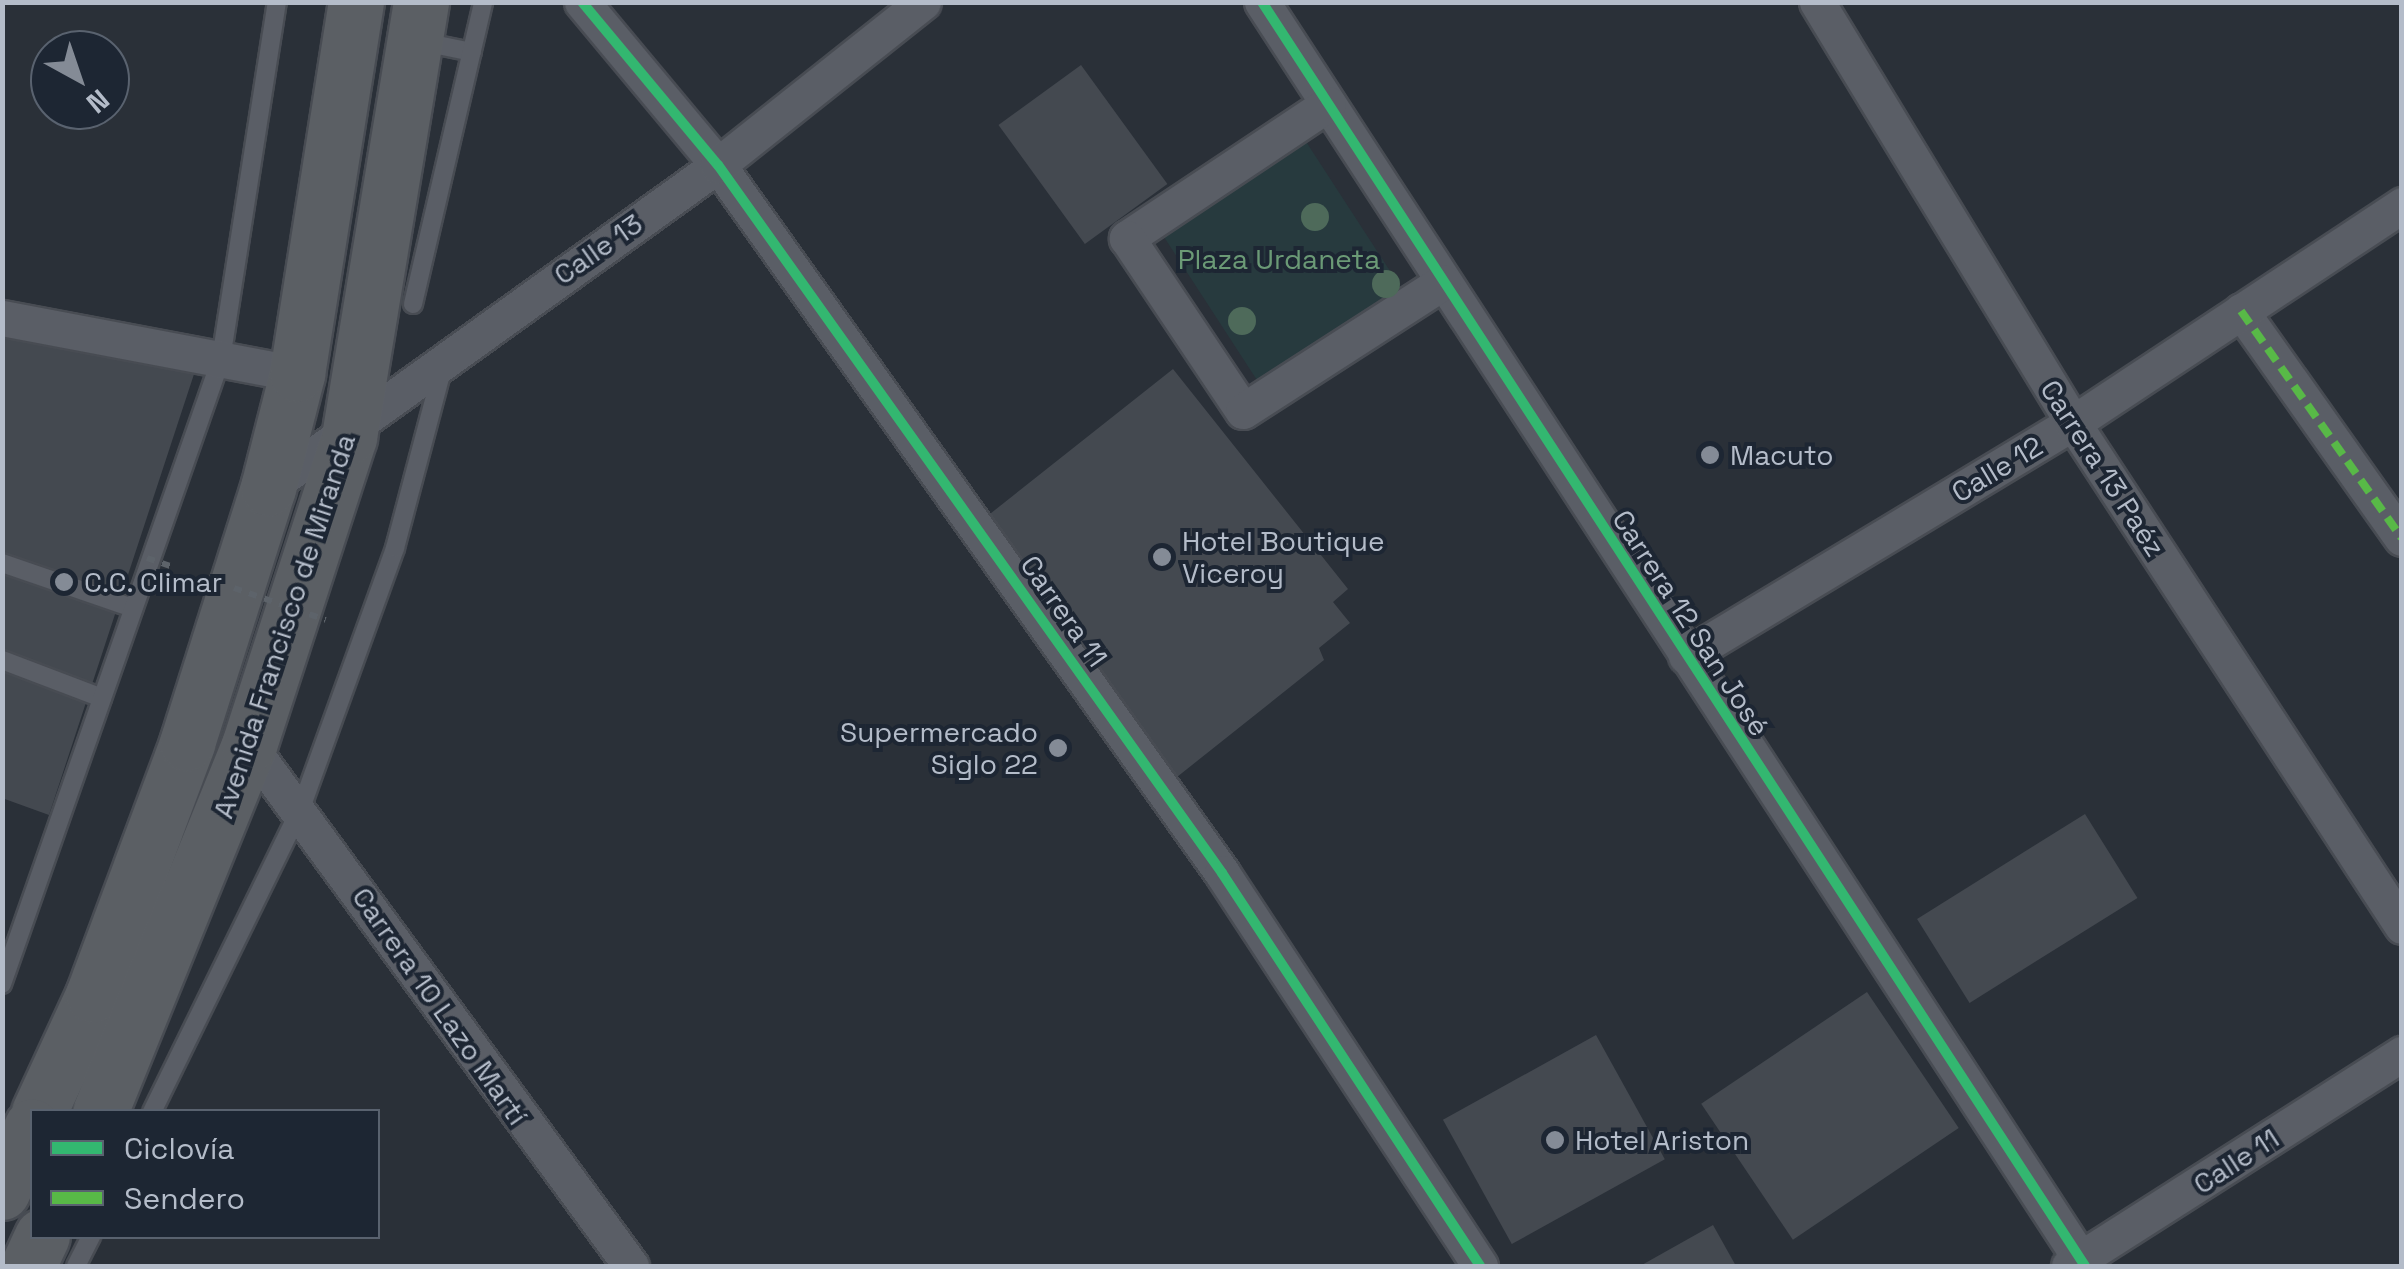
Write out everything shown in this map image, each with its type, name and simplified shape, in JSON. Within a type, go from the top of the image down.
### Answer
[{"type":"highway","name":"Avenida Francisco de Miranda","points":[[40,1109],[93,995],[187,742],[268,488],[297,374],[356,2]]},
{"type":"highway","name":"Avenida Francisco de Miranda","points":[[101,1109],[249,745],[348,437],[406,236],[419,22]]},
{"type":"highway","points":[[2,1192],[30,1130]]},
{"type":"highway","points":[[28,1266],[41,1239]]},
{"type":"street","name":"Carrera 11","points":[[582,2],[718,165],[1222,873],[1480,1266]]},
{"type":"street","name":"Calle 13","points":[[268,488],[348,437],[446,356],[718,165],[922,2]]},
{"type":"street","name":"Carrera 12 San José","points":[[1262,2],[2078,1264]]},
{"type":"street","name":"Carrera 13 Paéz","points":[[1817,2],[2072,423],[2402,926]]},
{"type":"street","points":[[1328,104],[1127,238],[1244,411],[1443,282]]},
{"type":"street","name":"Calle 12","points":[[1686,656],[2072,423],[2402,205]]},
{"type":"street","points":[[2241,311],[2402,538]]},
{"type":"street","points":[[2,318],[297,374]]},
{"type":"street","name":"Carrera 10 Lazo Martí","points":[[249,745],[301,808],[631,1266]]},
{"type":"street","name":"Calle 11","points":[[2078,1264],[2402,1054]]},
{"type":"lane","points":[[2,984],[221,359],[277,2]]},
{"type":"lane","name":"Avenida Francisco de Miranda","points":[[414,304],[406,236],[472,52],[483,2]]},
{"type":"lane","points":[[419,22],[472,52]]},
{"type":"lane","points":[[153,1109],[301,808],[395,548],[446,356]]},
{"type":"lane","points":[[2,563],[134,608]]},
{"type":"lane","points":[[2,660],[102,698]]},
{"type":"lane","points":[[76,1266],[89,1239]]},
{"type":"path","points":[[148,558],[173,567]]},
{"type":"path","points":[[234,588],[326,620]]},
{"type":"green space","name":"Plaza Urdaneta","points":[[1303,137],[1400,287],[1257,380],[1160,230]]},
{"type":"building","points":[[1081,65],[1167,184],[1085,244],[998,125]]},
{"type":"building","name":"C.C. Climar","points":[[2,333],[197,365],[49,815],[2,798]]},
{"type":"building","name":"Hotel Boutique Viceroy","points":[[1173,369],[1348,589],[1333,602],[1350,623],[1319,648],[1324,660],[1177,777],[976,525]]},
{"type":"building","points":[[2085,814],[2137,898],[1970,1003],[1917,919]]},
{"type":"building","points":[[1867,992],[1959,1128],[1793,1240],[1701,1104]]},
{"type":"building","name":"Hotel Ariston","points":[[1596,1035],[1665,1159],[1512,1244],[1443,1120]]},
{"type":"building","points":[[1713,1225],[1736,1266],[1640,1266]]},
{"type":"marked path","points":[[2241,311],[2402,538]]},
{"type":"cycle path","points":[[582,2],[718,165],[1222,873],[1480,1266]]},
{"type":"cycle path","points":[[1262,2],[2085,1266]]},
{"type":"place","name":"Macuto","points":[[1710,455]]},
{"type":"place","name":"Hotel Boutique Viceroy","points":[[1162,557]]},
{"type":"place","name":"C.C. Climar","points":[[64,582]]},
{"type":"place","name":"Supermercado Siglo 22","points":[[1058,748]]},
{"type":"place","name":"Hotel Ariston","points":[[1555,1140]]}]
